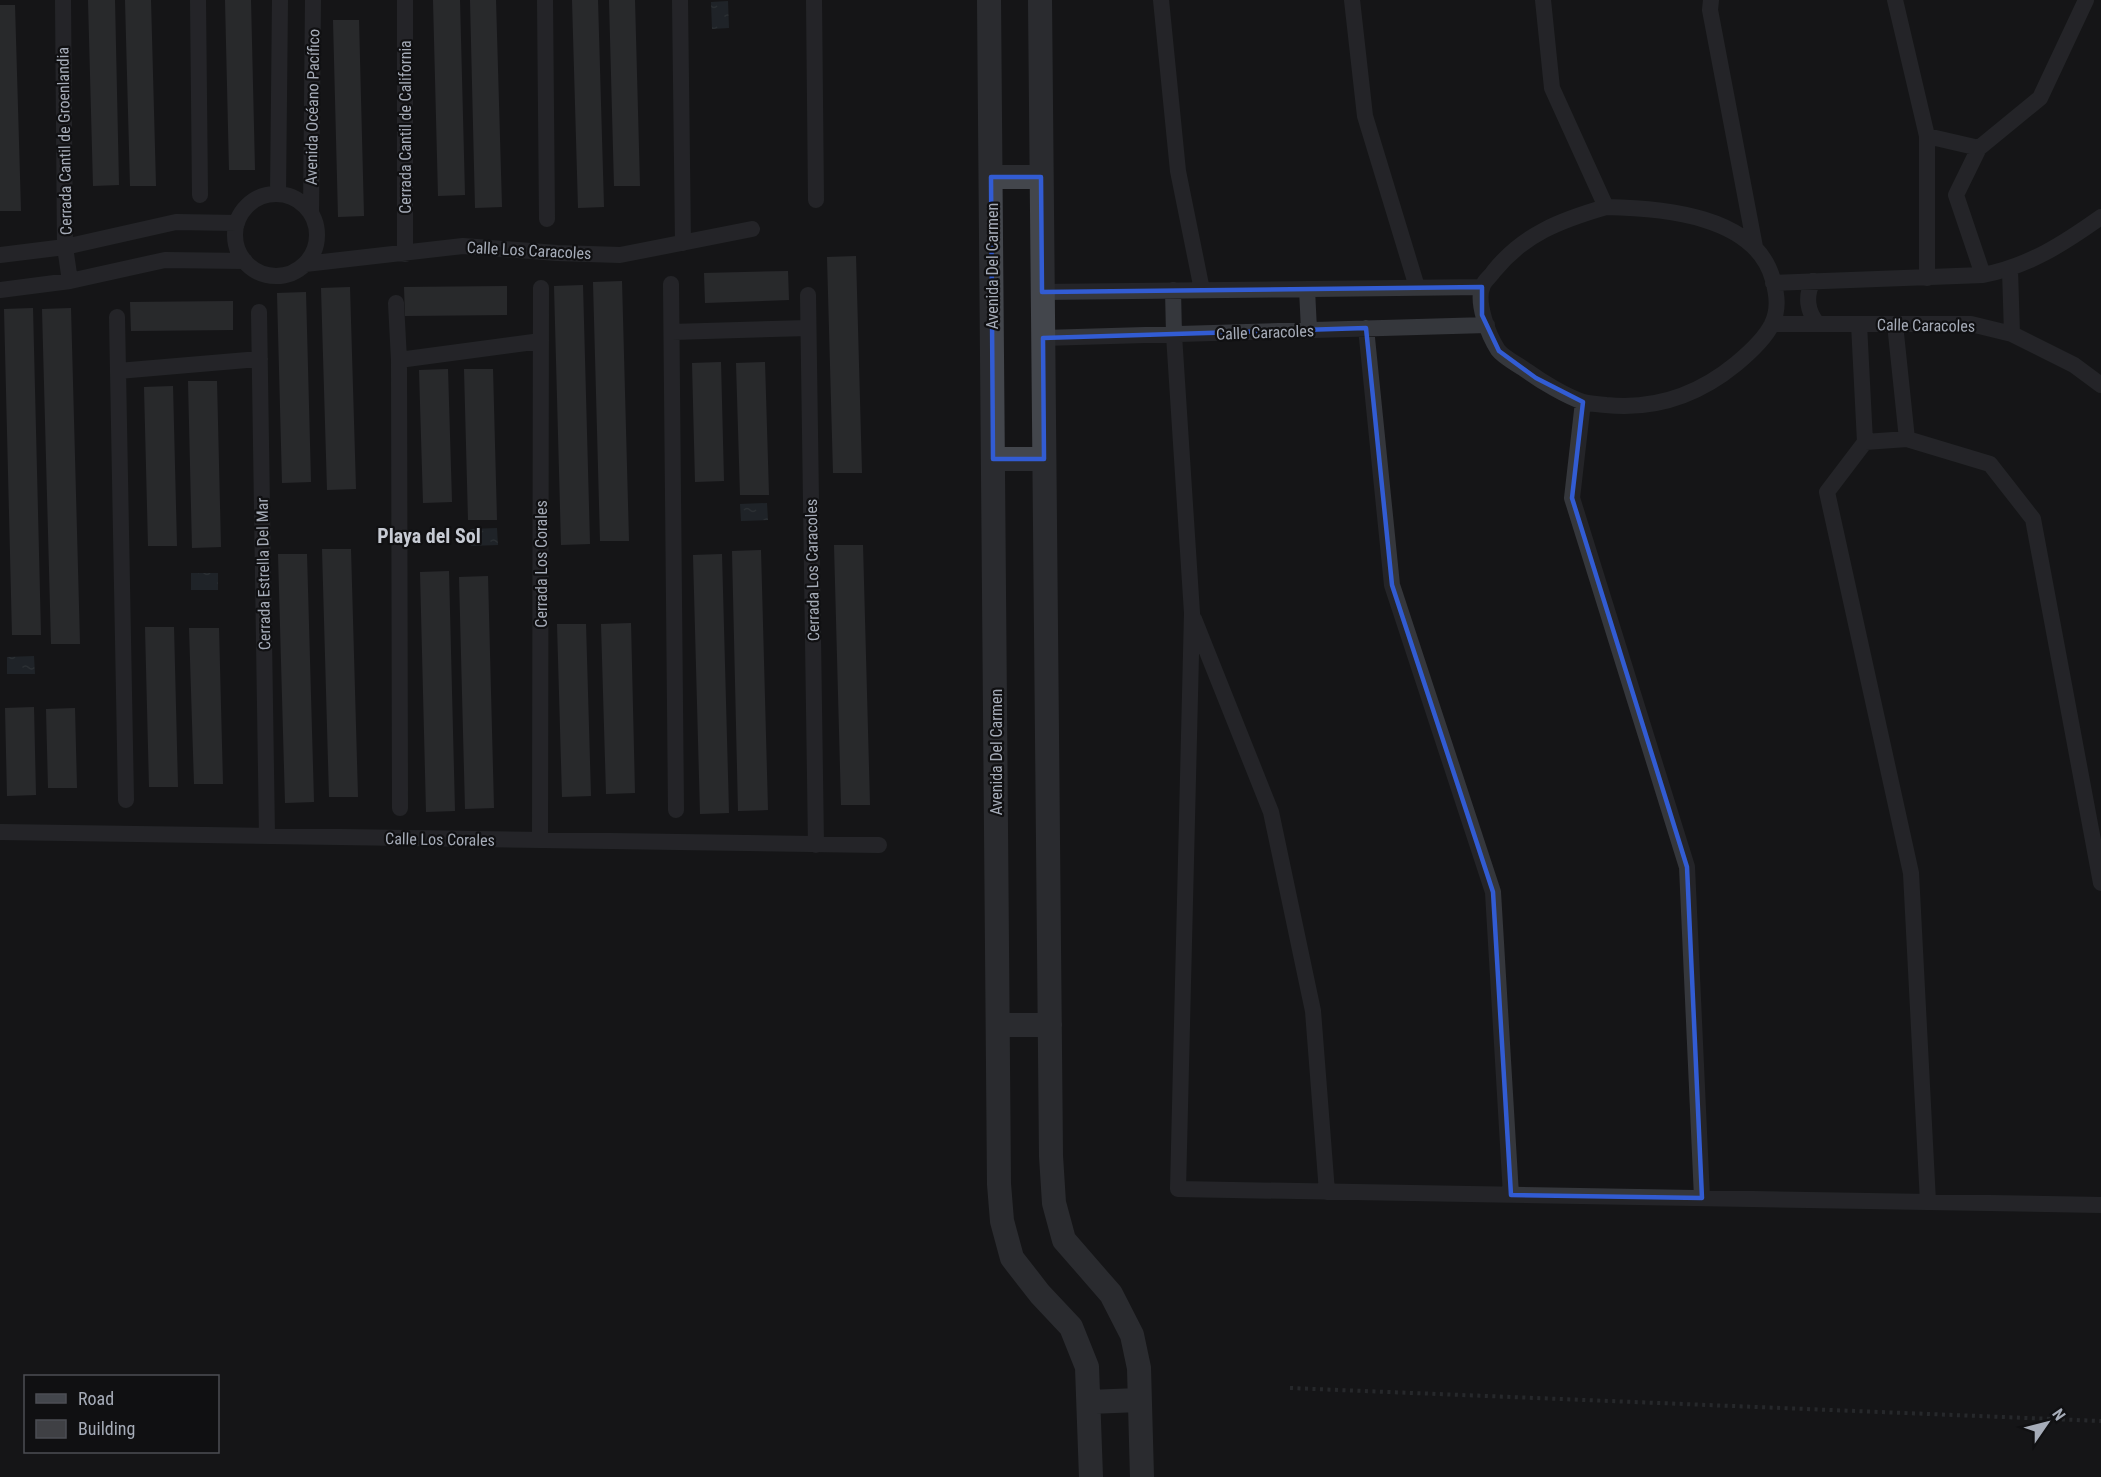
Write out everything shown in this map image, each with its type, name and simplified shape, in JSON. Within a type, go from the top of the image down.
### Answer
[{"type":"main road","name":"Avenida Del Carmen","points":[[989,0],[999,1184],[1002,1221],[1012,1258],[1040,1294],[1071,1327],[1087,1367],[1091,1477]]},
{"type":"main road","points":[[1040,0],[1051,1156],[1054,1203],[1064,1240],[1112,1294],[1132,1335],[1139,1368],[1142,1477]]},
{"type":"main road","points":[[991,177],[1041,177]]},
{"type":"main road","points":[[993,459],[1044,459]]},
{"type":"main road","points":[[998,1025],[1050,1025]]},
{"type":"main road","points":[[1089,1402],[1139,1400]]},
{"type":"street","name":"Cerrada Cantil de Groenlandia","points":[[63,0],[65,247],[70,281]]},
{"type":"street","points":[[198,0],[200,195]]},
{"type":"street","name":"Avenida Océano Pacífico","points":[[278,194],[280,0]]},
{"type":"street","name":"Avenida Océano Pacífico","points":[[311,214],[313,0]]},
{"type":"street","name":"Cerrada Cantil de California","points":[[405,0],[405,254]]},
{"type":"street","points":[[545,0],[547,219]]},
{"type":"street","points":[[680,0],[683,243]]},
{"type":"street","points":[[814,0],[816,200]]},
{"type":"street","points":[[1161,0],[1178,171],[1202,290]]},
{"type":"street","points":[[1352,0],[1365,116],[1417,287]]},
{"type":"street","points":[[1543,0],[1552,88],[1606,207]]},
{"type":"street","points":[[1711,0],[1710,10],[1755,246],[1771,274],[1778,300],[1772,324],[1750,352],[1718,379],[1678,399],[1631,408],[1583,402],[1536,378],[1499,351],[1482,315],[1482,286],[1501,263],[1531,236],[1568,218],[1606,207],[1647,208],[1723,225],[1755,246]]},
{"type":"street","points":[[1895,0],[1927,136],[1927,278]]},
{"type":"street","points":[[1983,275],[1956,195],[1979,148],[2040,98],[2086,0]]},
{"type":"street","points":[[1927,136],[1979,148]]},
{"type":"street","points":[[264,195],[291,196],[303,203],[311,214],[316,227],[317,240],[313,253],[305,264],[294,271],[282,275],[268,275],[256,270],[245,261],[238,250],[235,237],[237,223],[243,211],[252,201],[264,195]]},
{"type":"street","points":[[1927,195],[1956,195]]},
{"type":"street","points":[[1773,283],[1983,275],[2010,270],[2070,239],[2101,217]]},
{"type":"street","points":[[0,255],[65,247],[176,222],[237,223]]},
{"type":"street","name":"Calle Los Caracoles","points":[[305,264],[463,246],[620,255],[752,229]]},
{"type":"street","points":[[0,290],[70,281],[165,260],[245,261]]},
{"type":"street","points":[[2010,270],[2012,334]]},
{"type":"street","points":[[1813,281],[1810,288],[1809,308],[1812,318],[1818,324]]},
{"type":"street","points":[[671,284],[676,810]]},
{"type":"street","points":[[1042,292],[1482,286]]},
{"type":"street","name":"Cerrada Los Corales","points":[[540,840],[541,288]]},
{"type":"street","points":[[1307,288],[1309,330]]},
{"type":"street","points":[[1173,290],[1192,613],[1178,1189],[2101,1205]]},
{"type":"street","name":"Cerrada Los Caracoles","points":[[808,295],[816,845]]},
{"type":"street","points":[[396,303],[399,360],[400,808]]},
{"type":"street","name":"Cerrada Estrella Del Mar","points":[[259,312],[267,836]]},
{"type":"street","points":[[117,317],[126,800]]},
{"type":"street","name":"Calle Caracoles","points":[[1772,324],[1971,324],[2012,334],[2073,365],[2101,386]]},
{"type":"street","points":[[1858,324],[1865,442],[1827,492],[1911,873],[1928,1202]]},
{"type":"street","points":[[1895,324],[1907,439]]},
{"type":"street","name":"Calle Caracoles","points":[[1043,339],[1486,325]]},
{"type":"street","points":[[672,332],[808,328]]},
{"type":"street","points":[[1366,328],[1392,585],[1493,892],[1511,1195]]},
{"type":"street","points":[[399,360],[541,341]]},
{"type":"street","points":[[118,371],[260,359]]},
{"type":"street","points":[[1583,402],[1572,498],[1687,867],[1702,1198]]},
{"type":"street","points":[[1865,442],[1907,439],[1990,464],[2033,519],[2101,883]]},
{"type":"street","points":[[1192,613],[1271,812],[1313,1011],[1327,1192]]},
{"type":"street","name":"Calle Los Corales","points":[[0,832],[879,846]]},
{"type":"path","points":[[1290,1388],[2101,1421]]},
{"type":"highlighted area","points":[[991,177],[1041,177],[1042,292],[1482,287],[1482,315],[1499,351],[1536,378],[1583,402],[1572,498],[1687,867],[1702,1198],[1511,1195],[1493,892],[1392,585],[1366,328],[1043,338],[1044,459],[993,459]]},
{"type":"water","points":[[728,1],[729,28],[712,29],[711,2]]},
{"type":"water","points":[[767,503],[768,520],[741,521],[740,504]]},
{"type":"water","points":[[497,528],[498,545],[471,546],[470,529]]},
{"type":"water","points":[[191,573],[218,573],[218,590],[191,590]]},
{"type":"water","points":[[34,656],[35,674],[7,674],[7,657]]},
{"type":"building","points":[[88,0],[115,0],[119,185],[93,186]]},
{"type":"building","points":[[125,0],[151,0],[156,186],[130,186]]},
{"type":"building","points":[[225,0],[251,0],[255,170],[229,170]]},
{"type":"building","points":[[433,0],[460,0],[465,195],[438,196]]},
{"type":"building","points":[[470,0],[496,0],[502,207],[475,208]]},
{"type":"building","points":[[572,0],[598,0],[604,207],[578,208]]},
{"type":"building","points":[[609,0],[635,0],[640,186],[614,186]]},
{"type":"building","points":[[0,5],[15,5],[21,211],[0,211]]},
{"type":"building","points":[[333,20],[359,20],[364,216],[338,217]]},
{"type":"building","points":[[856,256],[862,473],[833,473],[827,257]]},
{"type":"building","points":[[788,271],[789,300],[705,303],[704,273]]},
{"type":"building","points":[[622,281],[629,541],[600,541],[593,282]]},
{"type":"building","points":[[583,285],[590,544],[561,545],[554,286]]},
{"type":"building","points":[[507,286],[507,315],[405,316],[404,287]]},
{"type":"building","points":[[350,287],[356,489],[327,490],[321,288]]},
{"type":"building","points":[[306,292],[311,482],[282,483],[277,293]]},
{"type":"building","points":[[233,301],[233,330],[131,331],[130,302]]},
{"type":"building","points":[[33,308],[41,635],[12,635],[4,309]]},
{"type":"building","points":[[71,308],[80,644],[51,644],[42,309]]},
{"type":"building","points":[[721,362],[724,481],[695,482],[692,363]]},
{"type":"building","points":[[765,362],[769,495],[740,495],[736,363]]},
{"type":"building","points":[[448,369],[452,502],[423,503],[419,370]]},
{"type":"building","points":[[464,369],[493,369],[497,520],[468,520]]},
{"type":"building","points":[[188,381],[217,381],[221,547],[192,548]]},
{"type":"building","points":[[173,386],[177,546],[148,546],[144,387]]},
{"type":"building","points":[[834,545],[863,545],[870,805],[841,805]]},
{"type":"building","points":[[322,549],[351,549],[358,797],[329,797]]},
{"type":"building","points":[[761,550],[768,810],[738,811],[732,551]]},
{"type":"building","points":[[278,554],[307,554],[314,802],[285,803]]},
{"type":"building","points":[[722,554],[729,813],[700,814],[693,555]]},
{"type":"building","points":[[449,571],[455,811],[426,812],[420,572]]},
{"type":"building","points":[[488,576],[494,808],[465,809],[459,577]]},
{"type":"building","points":[[631,623],[635,793],[606,794],[601,624]]},
{"type":"building","points":[[557,624],[586,624],[591,796],[562,797]]},
{"type":"building","points":[[145,627],[174,627],[178,787],[149,787]]},
{"type":"building","points":[[189,628],[219,628],[223,784],[194,784]]},
{"type":"building","points":[[34,707],[36,795],[7,796],[5,708]]},
{"type":"building","points":[[75,708],[77,788],[48,788],[46,709]]},
{"type":"district","name":"Playa del Sol","points":[[429,536]]}]
